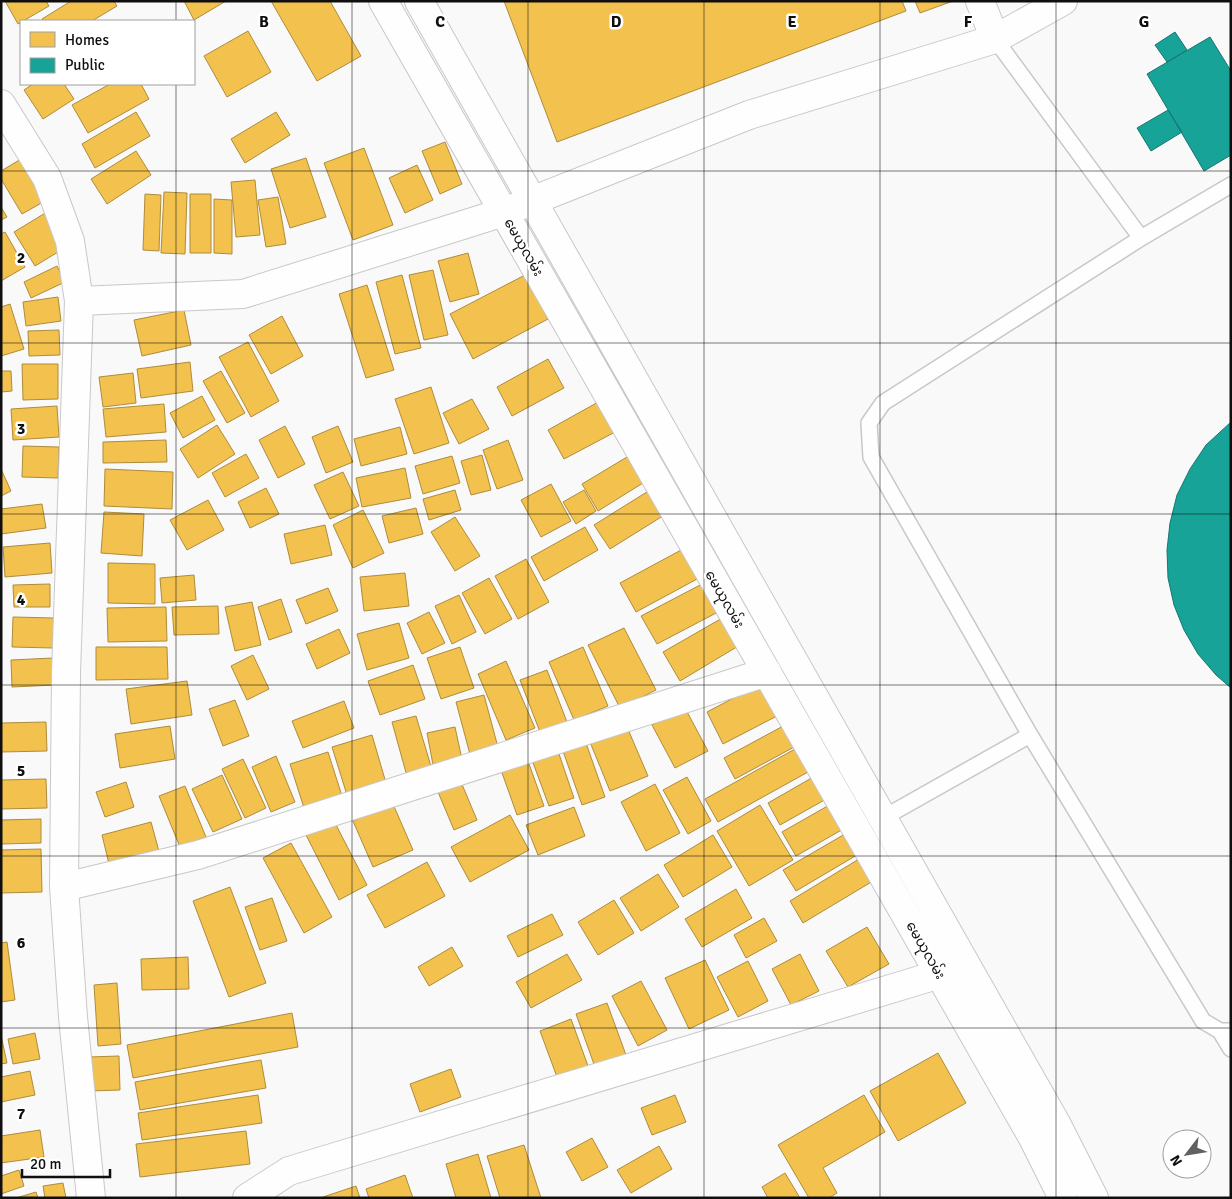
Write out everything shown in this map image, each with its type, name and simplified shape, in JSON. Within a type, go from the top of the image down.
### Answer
[{"type":"street","name":"မေယုလမ်း","points":[[384,1],[940,974],[1033,1138],[1063,1198]]},
{"type":"street","name":"မေယုလမ်း","points":[[419,1],[1057,1125],[1094,1198]]},
{"type":"street","points":[[980,1],[994,39]]},
{"type":"street","points":[[79,301],[243,294],[504,212],[749,115],[994,39],[1063,1]]},
{"type":"street","points":[[1,104],[47,178],[70,241],[79,301],[66,673],[64,887],[73,1017],[90,1198]]},
{"type":"street","points":[[64,887],[198,855],[767,672]]},
{"type":"street","points":[[247,1198],[289,1171],[940,974]]},
{"type":"lane","points":[[994,39],[1141,238]]},
{"type":"lane","points":[[1231,185],[1141,238],[883,403],[869,423],[871,457],[1030,734],[1203,1021],[1226,1031],[1231,1049]]},
{"type":"lane","points":[[883,818],[1030,734]]},
{"type":"building: Homes","points":[[5,1],[46,1],[49,6],[25,20],[20,20],[18,24]]},
{"type":"building: Homes","points":[[71,1],[114,1],[117,6],[94,20],[42,19]]},
{"type":"building: Homes","points":[[184,1],[226,1],[194,20]]},
{"type":"building: Homes","points":[[271,1],[330,1],[361,56],[317,81]]},
{"type":"building: Homes","points":[[504,1],[902,1],[906,11],[557,142]]},
{"type":"building: Homes","points":[[915,1],[953,1],[920,13]]},
{"type":"building: Homes","points":[[248,31],[271,72],[227,97],[204,56]]},
{"type":"building: Homes","points":[[32,85],[65,85],[74,99],[43,119],[24,90]]},
{"type":"building: Homes","points":[[108,85],[142,85],[149,99],[88,133],[72,105]]},
{"type":"building: Homes","points":[[136,112],[150,136],[95,168],[82,144]]},
{"type":"building: Homes","points":[[276,112],[290,135],[245,163],[231,139]]},
{"type":"building: Homes","points":[[445,142],[462,184],[440,194],[422,151]]},
{"type":"building: Homes","points":[[364,148],[393,225],[353,240],[324,163]]},
{"type":"building: Homes","points":[[136,151],[151,175],[107,204],[91,179]]},
{"type":"building: Homes","points":[[306,158],[326,217],[290,228],[271,169]]},
{"type":"building: Homes","points":[[21,159],[45,201],[22,214],[1,179],[1,171]]},
{"type":"building: Homes","points":[[417,165],[433,200],[405,213],[389,178]]},
{"type":"building: Homes","points":[[255,180],[260,235],[236,237],[231,182]]},
{"type":"building: Homes","points":[[164,192],[187,193],[185,254],[161,253]]},
{"type":"building: Homes","points":[[145,194],[161,195],[159,251],[143,250]]},
{"type":"building: Homes","points":[[190,194],[211,194],[211,253],[190,253]]},
{"type":"building: Homes","points":[[278,197],[286,244],[266,247],[258,200]]},
{"type":"building: Homes","points":[[214,199],[232,200],[232,254],[214,253]]},
{"type":"building: Homes","points":[[1,207],[7,217],[1,220]]},
{"type":"building: Homes","points":[[47,212],[68,246],[35,266],[14,232]]},
{"type":"building: Homes","points":[[5,232],[25,267],[1,281],[1,234]]},
{"type":"building: Homes","points":[[468,253],[479,294],[450,302],[438,261]]},
{"type":"building: Homes","points":[[57,266],[65,282],[31,298],[24,282]]},
{"type":"building: Homes","points":[[433,270],[448,335],[424,340],[409,275]]},
{"type":"building: Homes","points":[[402,275],[421,348],[395,354],[376,282]]},
{"type":"building: Homes","points":[[525,275],[548,319],[473,359],[450,314]]},
{"type":"building: Homes","points":[[367,285],[394,370],[366,378],[339,294]]},
{"type":"building: Homes","points":[[58,297],[61,321],[26,326],[23,302]]},
{"type":"building: Homes","points":[[10,304],[24,349],[1,356],[1,307]]},
{"type":"building: Homes","points":[[184,310],[191,345],[142,356],[134,320]]},
{"type":"building: Homes","points":[[282,316],[303,356],[271,374],[249,335]]},
{"type":"building: Homes","points":[[59,330],[60,355],[29,356],[28,331]]},
{"type":"building: Homes","points":[[248,342],[279,401],[251,417],[219,357]]},
{"type":"building: Homes","points":[[548,359],[564,388],[512,416],[497,387]]},
{"type":"building: Homes","points":[[190,362],[193,391],[141,398],[137,369]]},
{"type":"building: Homes","points":[[22,364],[58,364],[58,399],[23,400]]},
{"type":"building: Homes","points":[[1,371],[11,371],[12,391],[1,392]]},
{"type":"building: Homes","points":[[221,371],[245,413],[227,423],[203,381]]},
{"type":"building: Homes","points":[[133,373],[136,403],[103,407],[99,377]]},
{"type":"building: Homes","points":[[431,387],[449,443],[414,454],[395,399]]},
{"type":"building: Homes","points":[[202,396],[215,420],[183,438],[170,413]]},
{"type":"building: Homes","points":[[472,399],[489,429],[459,444],[443,413]]},
{"type":"building: Homes","points":[[600,401],[617,431],[564,459],[548,430]]},
{"type":"building: Homes","points":[[164,404],[166,432],[106,437],[103,409]]},
{"type":"building: Homes","points":[[57,406],[59,437],[13,440],[11,409]]},
{"type":"building: Homes","points":[[217,425],[235,454],[198,478],[180,449]]},
{"type":"building: Homes","points":[[285,426],[305,464],[278,478],[259,440]]},
{"type":"building: Homes","points":[[338,426],[353,462],[326,473],[312,437]]},
{"type":"building: Homes","points":[[400,427],[407,454],[361,466],[354,439]]},
{"type":"building: Homes","points":[[166,440],[167,462],[103,463],[103,442]]},
{"type":"building: Homes","points":[[508,440],[523,480],[497,489],[483,450]]},
{"type":"building: Homes","points":[[23,446],[59,447],[58,478],[22,477]]},
{"type":"building: Homes","points":[[246,454],[259,478],[225,497],[212,473]]},
{"type":"building: Homes","points":[[482,455],[491,490],[471,495],[461,461]]},
{"type":"building: Homes","points":[[452,456],[460,483],[423,494],[415,466]]},
{"type":"building: Homes","points":[[627,457],[643,483],[598,511],[582,484]]},
{"type":"building: Homes","points":[[405,468],[411,498],[362,507],[356,478]]},
{"type":"building: Homes","points":[[1,469],[11,491],[1,496]]},
{"type":"building: Homes","points":[[105,469],[173,472],[172,509],[104,506]]},
{"type":"building: Homes","points":[[343,472],[359,506],[330,519],[314,485]]},
{"type":"building: Homes","points":[[551,484],[571,521],[541,537],[521,500]]},
{"type":"building: Homes","points":[[266,488],[279,514],[250,528],[238,502]]},
{"type":"building: Homes","points":[[455,490],[461,510],[429,520],[423,499]]},
{"type":"building: Homes","points":[[584,490],[596,511],[576,524],[563,502]]},
{"type":"building: Homes","points":[[650,490],[666,514],[610,549],[594,525]]},
{"type":"building: Homes","points":[[208,500],[224,530],[187,550],[170,520]]},
{"type":"building: Homes","points":[[42,504],[46,528],[1,534],[1,509]]},
{"type":"building: Homes","points":[[416,508],[423,534],[389,543],[382,516]]},
{"type":"building: Homes","points":[[363,510],[384,553],[353,568],[333,525]]},
{"type":"building: Homes","points":[[104,512],[144,514],[142,556],[101,553]]},
{"type":"building: Homes","points":[[455,517],[480,556],[455,571],[431,532]]},
{"type":"building: Homes","points":[[325,525],[332,555],[291,564],[284,534]]},
{"type":"building: Homes","points":[[585,527],[598,550],[544,581],[531,557]]},
{"type":"building: Homes","points":[[50,543],[52,573],[5,577],[3,547]]},
{"type":"building: Homes","points":[[683,549],[699,578],[636,612],[620,583]]},
{"type":"building: Homes","points":[[526,559],[549,602],[518,619],[495,576]]},
{"type":"building: Homes","points":[[108,563],[155,564],[155,604],[108,603]]},
{"type":"building: Homes","points":[[405,573],[409,606],[364,611],[360,577]]},
{"type":"building: Homes","points":[[194,575],[196,600],[162,603],[160,578]]},
{"type":"building: Homes","points":[[489,578],[512,619],[485,634],[462,593]]},
{"type":"building: Homes","points":[[50,584],[50,607],[14,607],[13,585]]},
{"type":"building: Homes","points":[[702,584],[718,612],[657,644],[641,616]]},
{"type":"building: Homes","points":[[328,588],[338,611],[306,624],[296,600]]},
{"type":"building: Homes","points":[[459,595],[476,632],[452,644],[435,606]]},
{"type":"building: Homes","points":[[281,599],[292,632],[269,640],[258,607]]},
{"type":"building: Homes","points":[[252,602],[261,645],[235,651],[225,607]]},
{"type":"building: Homes","points":[[218,606],[219,634],[174,635],[172,607]]},
{"type":"building: Homes","points":[[166,607],[167,641],[108,642],[107,608]]},
{"type":"building: Homes","points":[[429,612],[445,643],[422,654],[407,623]]},
{"type":"building: Homes","points":[[13,617],[54,618],[53,648],[12,647]]},
{"type":"building: Homes","points":[[724,617],[740,645],[680,681],[663,652]]},
{"type":"building: Homes","points":[[399,623],[409,658],[367,670],[357,634]]},
{"type":"building: Homes","points":[[624,628],[656,690],[620,708],[588,645]]},
{"type":"building: Homes","points":[[339,629],[350,653],[317,669],[306,644]]},
{"type":"building: Homes","points":[[96,647],[167,647],[168,679],[96,680]]},
{"type":"building: Homes","points":[[460,647],[474,688],[441,699],[427,658]]},
{"type":"building: Homes","points":[[583,647],[608,706],[574,720],[549,662]]},
{"type":"building: Homes","points":[[253,655],[269,689],[247,700],[231,666]]},
{"type":"building: Homes","points":[[53,658],[55,685],[12,687],[11,660]]},
{"type":"building: Homes","points":[[506,661],[535,728],[506,740],[478,674]]},
{"type":"building: Homes","points":[[413,665],[425,699],[380,715],[368,681]]},
{"type":"building: Homes","points":[[547,670],[567,722],[540,732],[520,680]]},
{"type":"building: Homes","points":[[187,681],[192,715],[131,724],[126,689]]},
{"type":"building: Homes","points":[[760,684],[777,716],[723,744],[707,712]]},
{"type":"building: Homes","points":[[484,695],[499,751],[471,758],[456,702]]},
{"type":"building: Homes","points":[[235,700],[249,736],[223,746],[209,709]]},
{"type":"building: Homes","points":[[344,701],[354,728],[303,748],[292,721]]},
{"type":"building: Homes","points":[[685,708],[708,751],[675,768],[652,725]]},
{"type":"building: Homes","points":[[416,716],[433,773],[408,780],[392,722]]},
{"type":"building: Homes","points":[[46,722],[47,751],[1,752],[1,723]]},
{"type":"building: Homes","points":[[785,725],[796,746],[735,779],[724,758]]},
{"type":"building: Homes","points":[[170,726],[175,759],[120,768],[115,734]]},
{"type":"building: Homes","points":[[455,727],[463,764],[434,770],[427,733]]},
{"type":"building: Homes","points":[[627,727],[648,776],[610,791],[590,742]]},
{"type":"building: Homes","points":[[372,735],[386,783],[347,795],[332,747]]},
{"type":"building: Homes","points":[[586,743],[605,797],[582,805],[563,751]]},
{"type":"building: Homes","points":[[795,749],[808,772],[718,822],[705,799]]},
{"type":"building: Homes","points":[[558,751],[574,798],[549,806],[532,760]]},
{"type":"building: Homes","points":[[328,752],[342,796],[304,808],[290,764]]},
{"type":"building: Homes","points":[[276,756],[295,802],[271,812],[252,767]]},
{"type":"building: Homes","points":[[243,759],[266,808],[245,818],[222,769]]},
{"type":"building: Homes","points":[[528,761],[544,806],[517,815],[501,770]]},
{"type":"building: Homes","points":[[222,775],[242,819],[213,832],[192,789]]},
{"type":"building: Homes","points":[[815,776],[828,798],[780,825],[768,803]]},
{"type":"building: Homes","points":[[687,777],[711,821],[688,834],[663,790]]},
{"type":"building: Homes","points":[[46,779],[47,808],[1,809],[1,780]]},
{"type":"building: Homes","points":[[126,782],[134,807],[105,817],[96,792]]},
{"type":"building: Homes","points":[[461,782],[477,820],[454,830],[438,792]]},
{"type":"building: Homes","points":[[655,784],[680,833],[646,851],[621,802]]},
{"type":"building: Homes","points":[[185,786],[206,837],[180,847],[159,796]]},
{"type":"building: Homes","points":[[393,804],[413,850],[373,867],[353,821]]},
{"type":"building: Homes","points":[[831,804],[845,828],[796,856],[782,832]]},
{"type":"building: Homes","points":[[760,805],[793,860],[749,886],[717,831]]},
{"type":"building: Homes","points":[[574,807],[585,836],[538,855],[526,825]]},
{"type":"building: Homes","points":[[510,815],[529,850],[470,882],[451,847]]},
{"type":"building: Homes","points":[[41,819],[41,843],[1,844],[1,820]]},
{"type":"building: Homes","points":[[334,821],[367,885],[339,900],[306,835]]},
{"type":"building: Homes","points":[[151,822],[160,855],[110,868],[102,835]]},
{"type":"building: Homes","points":[[845,834],[857,855],[796,891],[783,870]]},
{"type":"building: Homes","points":[[713,835],[732,867],[683,897],[664,865]]},
{"type":"building: Homes","points":[[291,843],[332,917],[304,933],[263,858]]},
{"type":"building: Homes","points":[[41,849],[42,892],[1,893],[1,850]]},
{"type":"building: Homes","points":[[859,859],[873,881],[803,923],[790,901]]},
{"type":"building: Homes","points":[[427,862],[445,896],[385,928],[367,895]]},
{"type":"building: Homes","points":[[658,874],[679,907],[641,931],[620,898]]},
{"type":"building: Homes","points":[[230,887],[266,983],[229,997],[193,901]]},
{"type":"building: Homes","points":[[736,889],[752,918],[702,947],[685,919]]},
{"type":"building: Homes","points":[[272,898],[287,941],[260,950],[245,907]]},
{"type":"building: Homes","points":[[614,900],[634,933],[598,955],[578,922]]},
{"type":"building: Homes","points":[[552,914],[563,935],[518,957],[507,936]]},
{"type":"building: Homes","points":[[764,918],[777,941],[746,958],[734,935]]},
{"type":"building: Homes","points":[[867,927],[889,964],[848,987],[826,951]]},
{"type":"building: Homes","points":[[7,942],[15,1000],[1,1002],[1,943]]},
{"type":"building: Homes","points":[[452,947],[463,966],[429,986],[418,967]]},
{"type":"building: Homes","points":[[567,954],[582,980],[531,1008],[516,982]]},
{"type":"building: Homes","points":[[800,954],[819,991],[791,1005],[772,969]]},
{"type":"building: Homes","points":[[188,957],[189,989],[142,990],[141,959]]},
{"type":"building: Homes","points":[[705,960],[729,1010],[689,1029],[665,978]]},
{"type":"building: Homes","points":[[748,961],[768,1001],[738,1017],[717,977]]},
{"type":"building: Homes","points":[[641,981],[667,1030],[638,1046],[612,996]]},
{"type":"building: Homes","points":[[117,983],[121,1044],[98,1046],[94,985]]},
{"type":"building: Homes","points":[[607,1003],[626,1055],[595,1067],[576,1014]]},
{"type":"building: Homes","points":[[292,1013],[298,1047],[133,1078],[127,1045]]},
{"type":"building: Homes","points":[[571,1019],[588,1066],[557,1077],[540,1031]]},
{"type":"building: Homes","points":[[35,1033],[40,1059],[13,1064],[8,1039]]},
{"type":"building: Homes","points":[[1,1035],[7,1063],[1,1064]]},
{"type":"building: Homes","points":[[938,1053],[966,1103],[898,1141],[870,1091]]},
{"type":"building: Homes","points":[[119,1056],[120,1090],[90,1091],[89,1057]]},
{"type":"building: Homes","points":[[261,1060],[266,1088],[140,1110],[135,1082]]},
{"type":"building: Homes","points":[[451,1069],[461,1097],[420,1112],[410,1084]]},
{"type":"building: Homes","points":[[30,1071],[35,1095],[1,1102],[1,1077]]},
{"type":"building: Homes","points":[[258,1095],[262,1123],[142,1140],[138,1113]]},
{"type":"building: Homes","points":[[675,1095],[686,1122],[652,1135],[641,1108]]},
{"type":"building: Homes","points":[[864,1095],[885,1132],[823,1168],[837,1193],[829,1198],[809,1198],[778,1145]]},
{"type":"building: Homes","points":[[40,1130],[44,1157],[1,1163],[1,1136]]},
{"type":"building: Homes","points":[[246,1131],[250,1164],[140,1177],[136,1144]]},
{"type":"building: Homes","points":[[592,1138],[608,1167],[582,1181],[566,1152]]},
{"type":"building: Homes","points":[[524,1145],[541,1198],[500,1198],[487,1156]]},
{"type":"building: Homes","points":[[659,1146],[672,1169],[631,1193],[617,1170]]},
{"type":"building: Homes","points":[[478,1154],[491,1198],[456,1198],[446,1164]]},
{"type":"building: Homes","points":[[19,1170],[24,1186],[1,1194],[1,1176]]},
{"type":"building: Homes","points":[[785,1173],[800,1198],[768,1198],[762,1187]]},
{"type":"building: Homes","points":[[405,1175],[413,1198],[369,1198],[366,1189]]},
{"type":"building: Homes","points":[[63,1183],[66,1198],[45,1198],[43,1186]]},
{"type":"building: Homes","points":[[356,1186],[360,1198],[323,1197]]},
{"type":"building: Homes","points":[[36,1192],[38,1198],[16,1198]]},
{"type":"building: Public","points":[[1175,32],[1187,50],[1167,62],[1155,45]]},
{"type":"building: Public","points":[[1210,37],[1231,71],[1231,155],[1204,171],[1147,74]]},
{"type":"building: Public","points":[[1168,110],[1182,132],[1151,151],[1137,128]]},
{"type":"building: Public","points":[[1231,422],[1231,688],[1216,675],[1198,654],[1184,630],[1174,605],[1168,578],[1167,550],[1170,523],[1177,495],[1190,469],[1206,445]]}]
